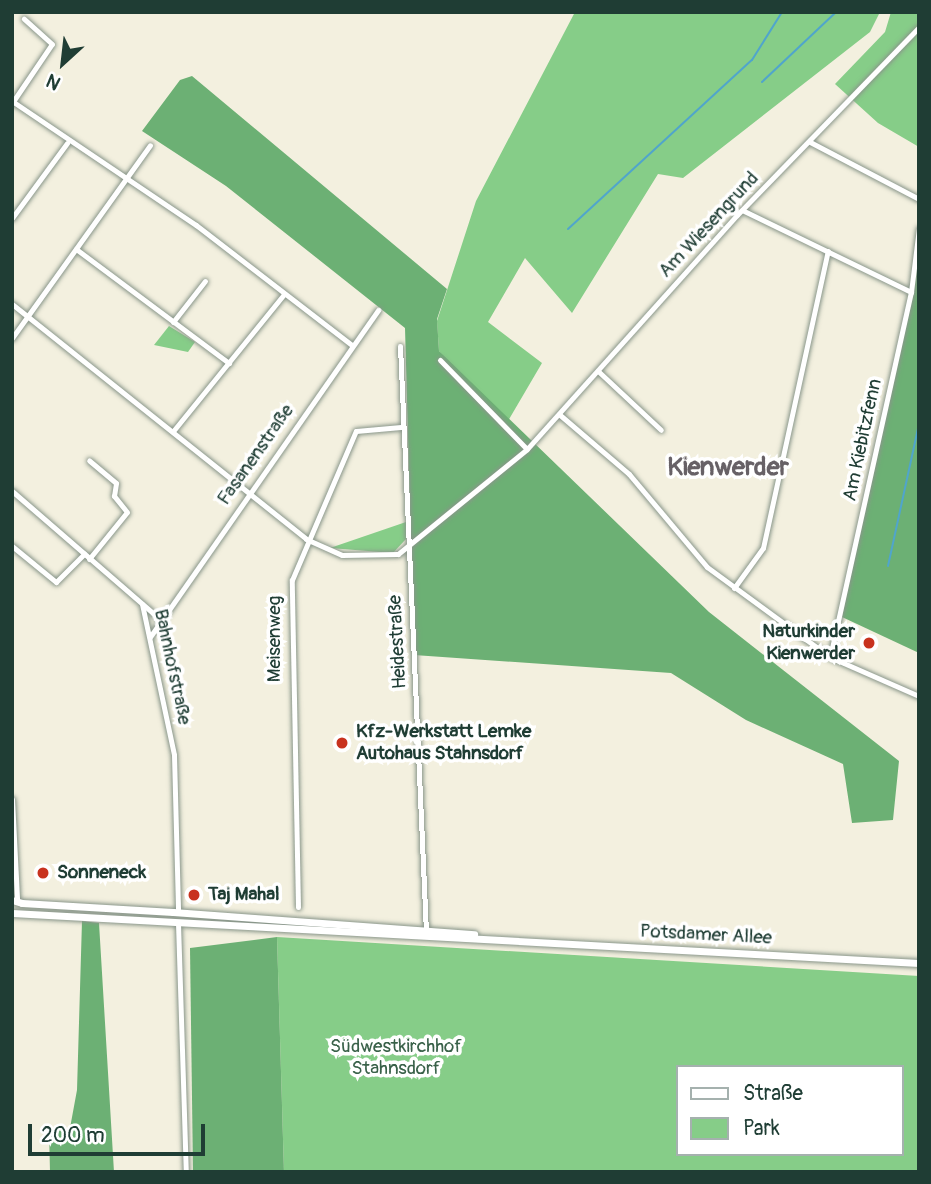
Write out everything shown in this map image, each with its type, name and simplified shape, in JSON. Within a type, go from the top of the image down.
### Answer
[{"type":"street","points":[[24,19],[52,44],[13,102],[67,144],[123,182],[197,225],[352,345]]},
{"type":"street","name":"Am Wiesengrund","points":[[408,546],[527,449],[743,210],[919,27]]},
{"type":"street","points":[[810,142],[919,199]]},
{"type":"street","points":[[12,218],[67,144]]},
{"type":"street","points":[[12,338],[150,145]]},
{"type":"street","points":[[743,210],[911,292]]},
{"type":"street","name":"Am Kiebitzfenn","points":[[830,657],[911,292],[919,228]]},
{"type":"street","points":[[76,248],[229,363]]},
{"type":"street","points":[[734,588],[763,548],[828,251]]},
{"type":"street","points":[[173,321],[205,281]]},
{"type":"street","points":[[174,430],[284,294]]},
{"type":"street","points":[[12,304],[251,489],[306,538],[353,556],[398,554],[408,546]]},
{"type":"street","name":"Fasanenstraße","points":[[150,637],[378,310]]},
{"type":"street","name":"Heidestraße","points":[[400,346],[401,427],[426,932]]},
{"type":"street","points":[[440,360],[527,449]]},
{"type":"street","points":[[598,371],[661,429]]},
{"type":"street","points":[[560,415],[629,474],[707,567],[830,657],[919,696]]},
{"type":"street","name":"Meisenweg","points":[[298,907],[288,609],[306,538],[356,431],[401,427]]},
{"type":"street","points":[[12,547],[56,582],[86,557],[127,512],[114,496],[116,483],[89,460]]},
{"type":"street","name":"Bahnhofstraße","points":[[12,491],[142,604],[174,755],[186,1172]]},
{"type":"street","points":[[142,604],[162,621]]},
{"type":"street","points":[[12,799],[18,903],[12,913]]},
{"type":"street","name":"Potsdamer Allee","points":[[18,903],[492,938],[919,963]]},
{"type":"green space","points":[[575,12],[880,12],[870,32],[683,178],[658,174],[572,313],[525,258],[488,322],[542,363],[505,426],[439,351],[437,321],[476,201]]},
{"type":"green space","points":[[891,12],[919,12],[919,147],[878,123],[835,84],[885,32]]},
{"type":"green space","points":[[192,76],[447,289],[437,319],[439,351],[709,612],[899,761],[893,820],[852,823],[843,764],[746,720],[671,673],[414,655],[405,328],[226,186],[142,131],[180,80]]},
{"type":"green space","points":[[919,245],[919,653],[842,617]]},
{"type":"green space","points":[[169,326],[195,342],[188,352],[154,345]]},
{"type":"green space","points":[[406,522],[406,539],[393,553],[330,548]]},
{"type":"green space","points":[[82,921],[99,923],[114,1172],[50,1172],[49,1129],[70,1128],[77,1090]]},
{"type":"green space","name":"Südwestkirchhof Stahnsdorf","points":[[277,937],[919,976],[919,1172],[284,1172]]},
{"type":"green space","points":[[277,937],[284,1172],[193,1172],[190,948]]},
{"type":"waterway","points":[[568,229],[752,60],[782,12]]},
{"type":"waterway","points":[[762,82],[836,12]]},
{"type":"waterway","points":[[888,566],[919,424]]},
{"type":"place","name":"Naturkinder Kienwerder","points":[[869,643]]},
{"type":"place","name":"Kfz-Werkstatt Lemke Autohaus Stahnsdorf","points":[[342,743]]},
{"type":"place","name":"Sonneneck","points":[[43,873]]},
{"type":"place","name":"Taj Mahal","points":[[194,895]]},
{"type":"district","name":"Kienwerder","points":[[728,468]]}]
